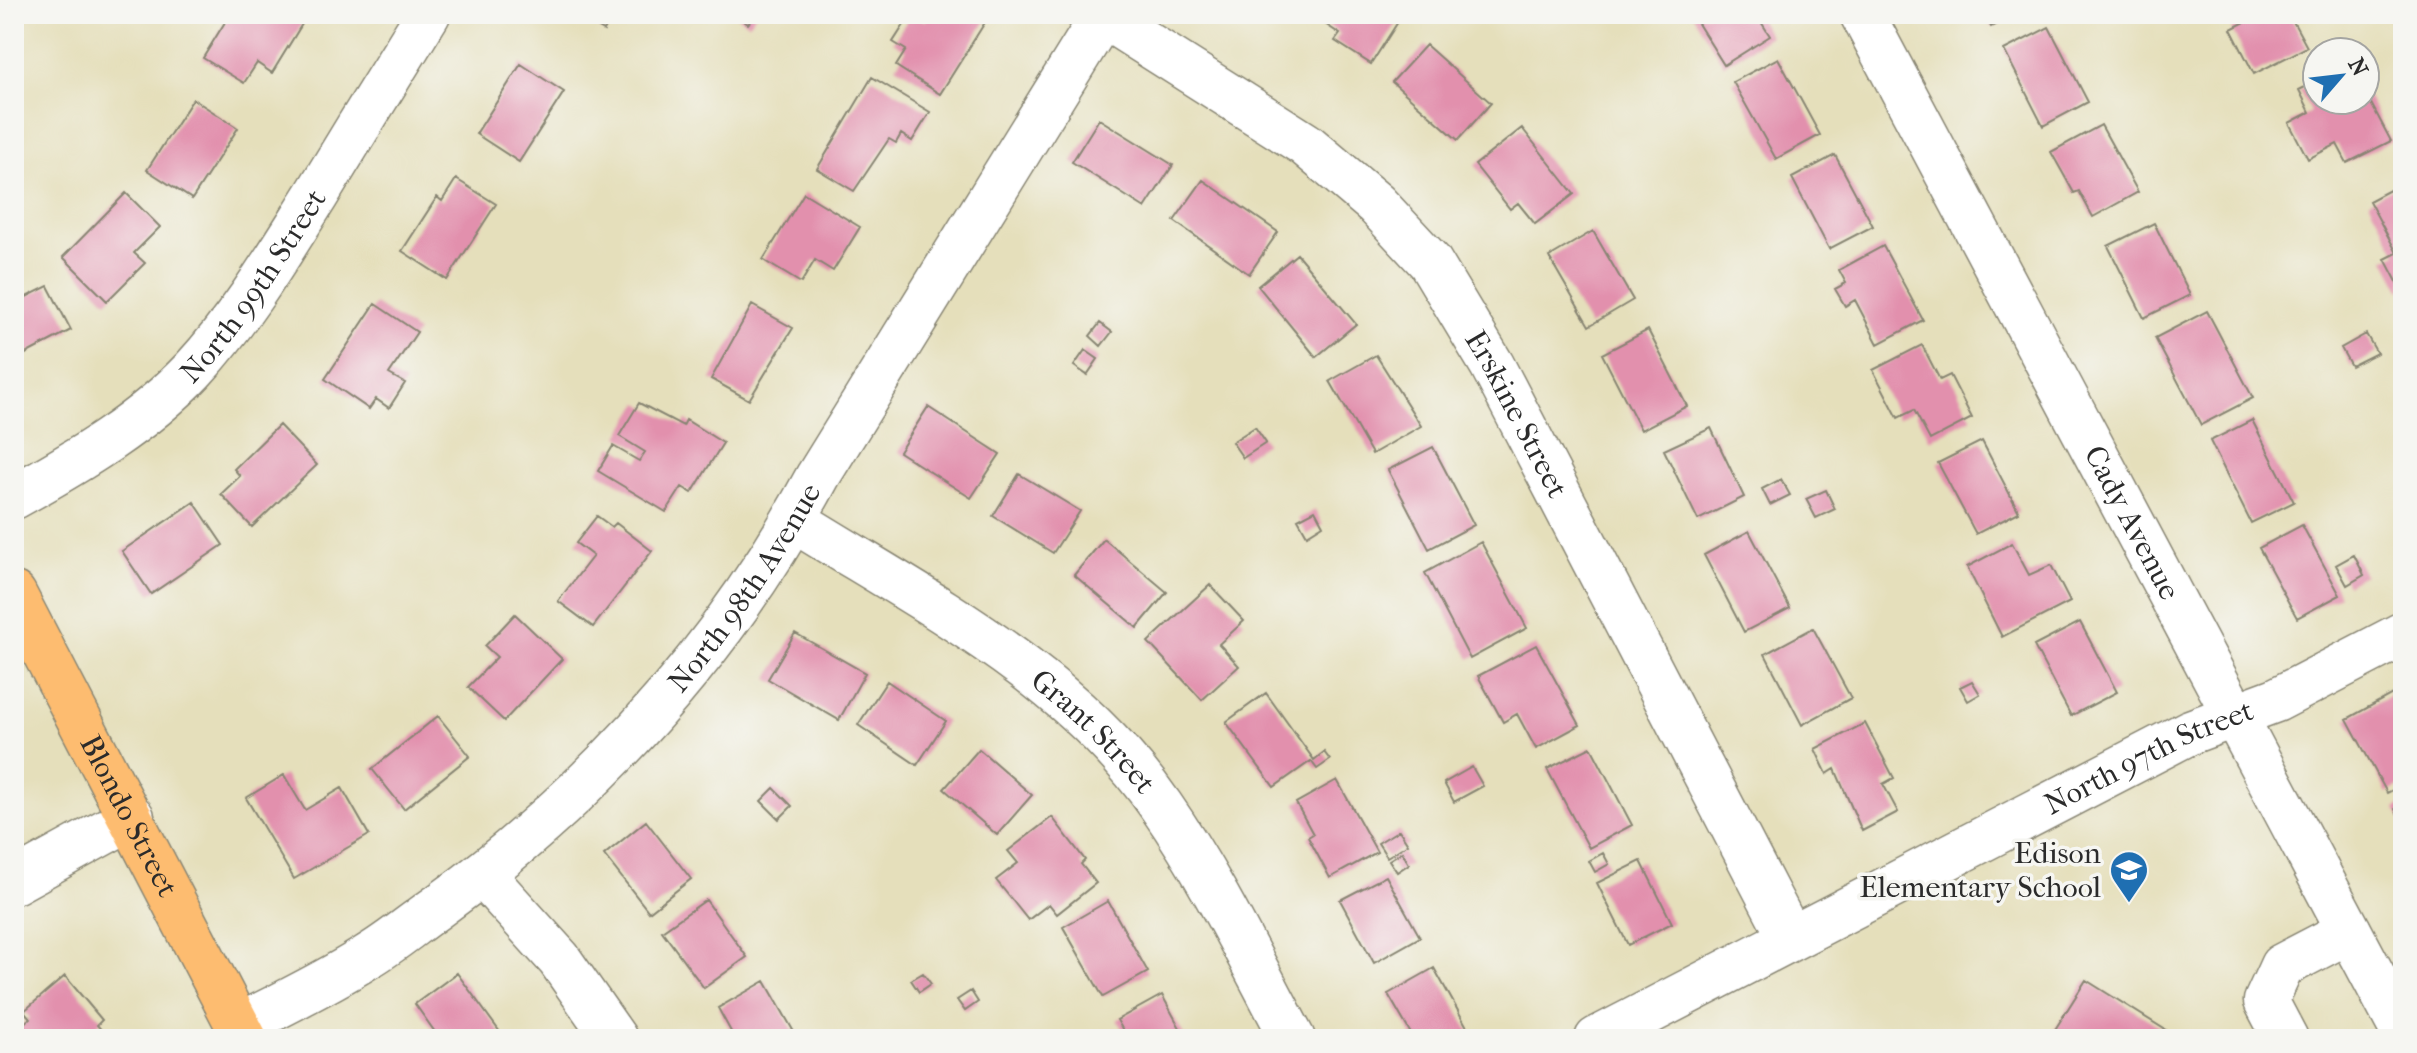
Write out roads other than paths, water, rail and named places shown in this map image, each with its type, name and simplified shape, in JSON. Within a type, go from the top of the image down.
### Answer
[{"type":"main road","name":"Blondo Street","points":[[14,594],[242,1033]]},
{"type":"street","name":"North 99th Street","points":[[14,497],[91,452],[145,412],[191,372],[219,340],[272,266],[428,14]]},
{"type":"street","name":"Cady Avenue","points":[[1862,14],[2403,1032]]},
{"type":"street","name":"North 98th Avenue","points":[[242,1033],[370,956],[482,874],[560,811],[633,738],[701,654],[794,520],[818,476],[1102,15]]},
{"type":"street","name":"Erskine Street","points":[[1102,15],[1305,144],[1376,204],[1430,262],[1492,365],[1790,937]]},
{"type":"street","name":"Grant Street","points":[[794,520],[1009,654],[1069,702],[1124,759],[1160,804],[1192,853],[1293,1039]]},
{"type":"street","name":"North 97th Street","points":[[1597,1039],[2190,732],[2276,700],[2403,634]]},
{"type":"street","points":[[14,882],[132,817]]},
{"type":"street","points":[[482,874],[559,959],[615,1039]]},
{"type":"street","points":[[2286,1039],[2266,1001],[2282,966],[2349,931]]},
{"type":"place","name":"Edison Elementary School","points":[[2129,904]]}]
